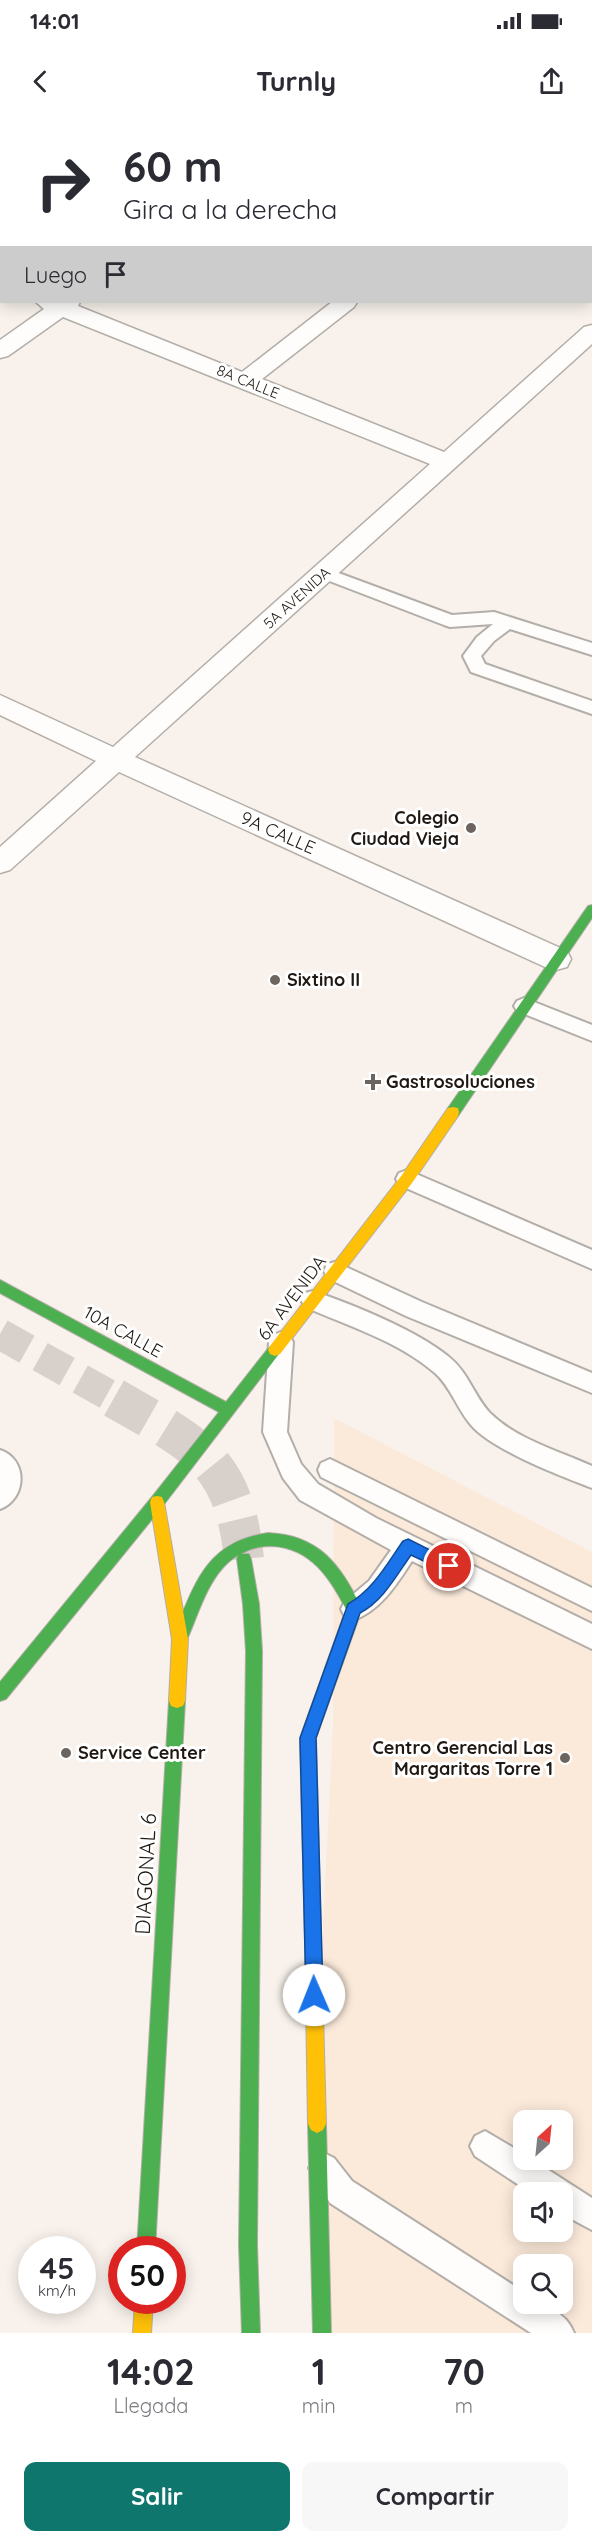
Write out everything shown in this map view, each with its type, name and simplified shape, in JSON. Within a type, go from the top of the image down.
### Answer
[{"type":"main road","name":"6A AVENIDA","points":[[0,1694],[157,1502],[407,1179],[592,909]]},
{"type":"main road","name":"10A CALLE","points":[[0,1286],[228,1410]]},
{"type":"main road","name":"DIAGONAL 6","points":[[148,2236],[180,1639],[157,1502]]},
{"type":"main road","points":[[180,1639],[213,1570],[224,1556],[235,1548],[257,1541],[274,1539],[291,1541],[315,1552],[332,1570],[354,1609],[308,1738],[322,2333]]},
{"type":"main road","points":[[244,1559],[251,1604],[254,1651],[248,2245],[251,2333]]},
{"type":"main road","points":[[142,2333],[143,2314]]},
{"type":"street","points":[[0,351],[59,303]]},
{"type":"street","name":"8A CALLE","points":[[59,303],[245,381],[448,462]]},
{"type":"street","points":[[245,381],[345,303]]},
{"type":"street","name":"5A AVENIDA","points":[[0,863],[592,332]]},
{"type":"street","name":"9A CALLE","points":[[0,704],[117,760],[556,959]]},
{"type":"lane","points":[[325,573],[450,621],[494,618],[592,649]]},
{"type":"lane","points":[[508,623],[493,630],[477,648],[472,656],[477,668],[592,708]]},
{"type":"lane","points":[[524,1006],[592,1033]]},
{"type":"lane","points":[[407,1179],[592,1260]]},
{"type":"lane","points":[[335,1271],[414,1309],[592,1383]]},
{"type":"lane","points":[[313,1300],[411,1346],[443,1366],[467,1395],[480,1419],[509,1439],[592,1478]]},
{"type":"lane","points":[[281,1342],[275,1432],[292,1471],[309,1492],[327,1504],[408,1546],[592,1638]]},
{"type":"lane","points":[[0,1460],[5,1463],[10,1474],[9,1487],[0,1498]]},
{"type":"lane","points":[[330,1470],[592,1600]]},
{"type":"lane","points":[[354,1609],[363,1604],[383,1583],[408,1546]]},
{"type":"lane","points":[[485,2146],[541,2182]]},
{"type":"lane","points":[[318,2160],[341,2192],[559,2333]]},
{"type":"lane","points":[[573,2203],[592,2215]]},
{"type":"shaded area","points":[[334,1418],[592,1552],[592,2333],[316,2333],[316,2066],[333,1725]]},
{"type":"tunnel","points":[[0,1334],[116,1399]]},
{"type":"tunnel","points":[[114,1398],[167,1428],[188,1443],[220,1476],[231,1498],[239,1525],[244,1559]]},
{"type":"traffic: fast","points":[[453,1112],[592,909]]},
{"type":"traffic: fast","points":[[0,1286],[228,1410]]},
{"type":"traffic: fast","points":[[0,1694],[157,1502],[275,1350]]},
{"type":"traffic: fast","points":[[180,1639],[201,1591],[217,1564],[227,1554],[253,1541],[282,1540],[309,1550],[331,1570],[354,1609],[308,1738],[313,1940]]},
{"type":"traffic: fast","points":[[244,1559],[251,1604],[254,1651],[248,2245],[251,2333]]},
{"type":"traffic: fast","points":[[147,2236],[177,1701]]},
{"type":"traffic: fast","points":[[317,2124],[322,2333]]},
{"type":"traffic: slow","points":[[275,1350],[407,1179],[453,1112]]},
{"type":"traffic: slow","points":[[157,1502],[180,1639],[177,1701]]},
{"type":"traffic: slow","points":[[313,1940],[317,2124]]},
{"type":"traffic: slow","points":[[142,2333],[143,2314]]},
{"type":"place","name":"Colegio Ciudad Vieja","points":[[471,828]]},
{"type":"place","name":"Sixtino II","points":[[275,980]]},
{"type":"place","name":"Gastrosoluciones","points":[[373,1082]]},
{"type":"place","name":"Service Center","points":[[66,1753]]},
{"type":"place","name":"Centro Gerencial Las Margaritas Torre 1","points":[[565,1758]]},
{"type":"route","points":[[314,1995],[308,1738],[354,1609],[363,1604],[383,1583],[408,1546],[449,1566]]}]
